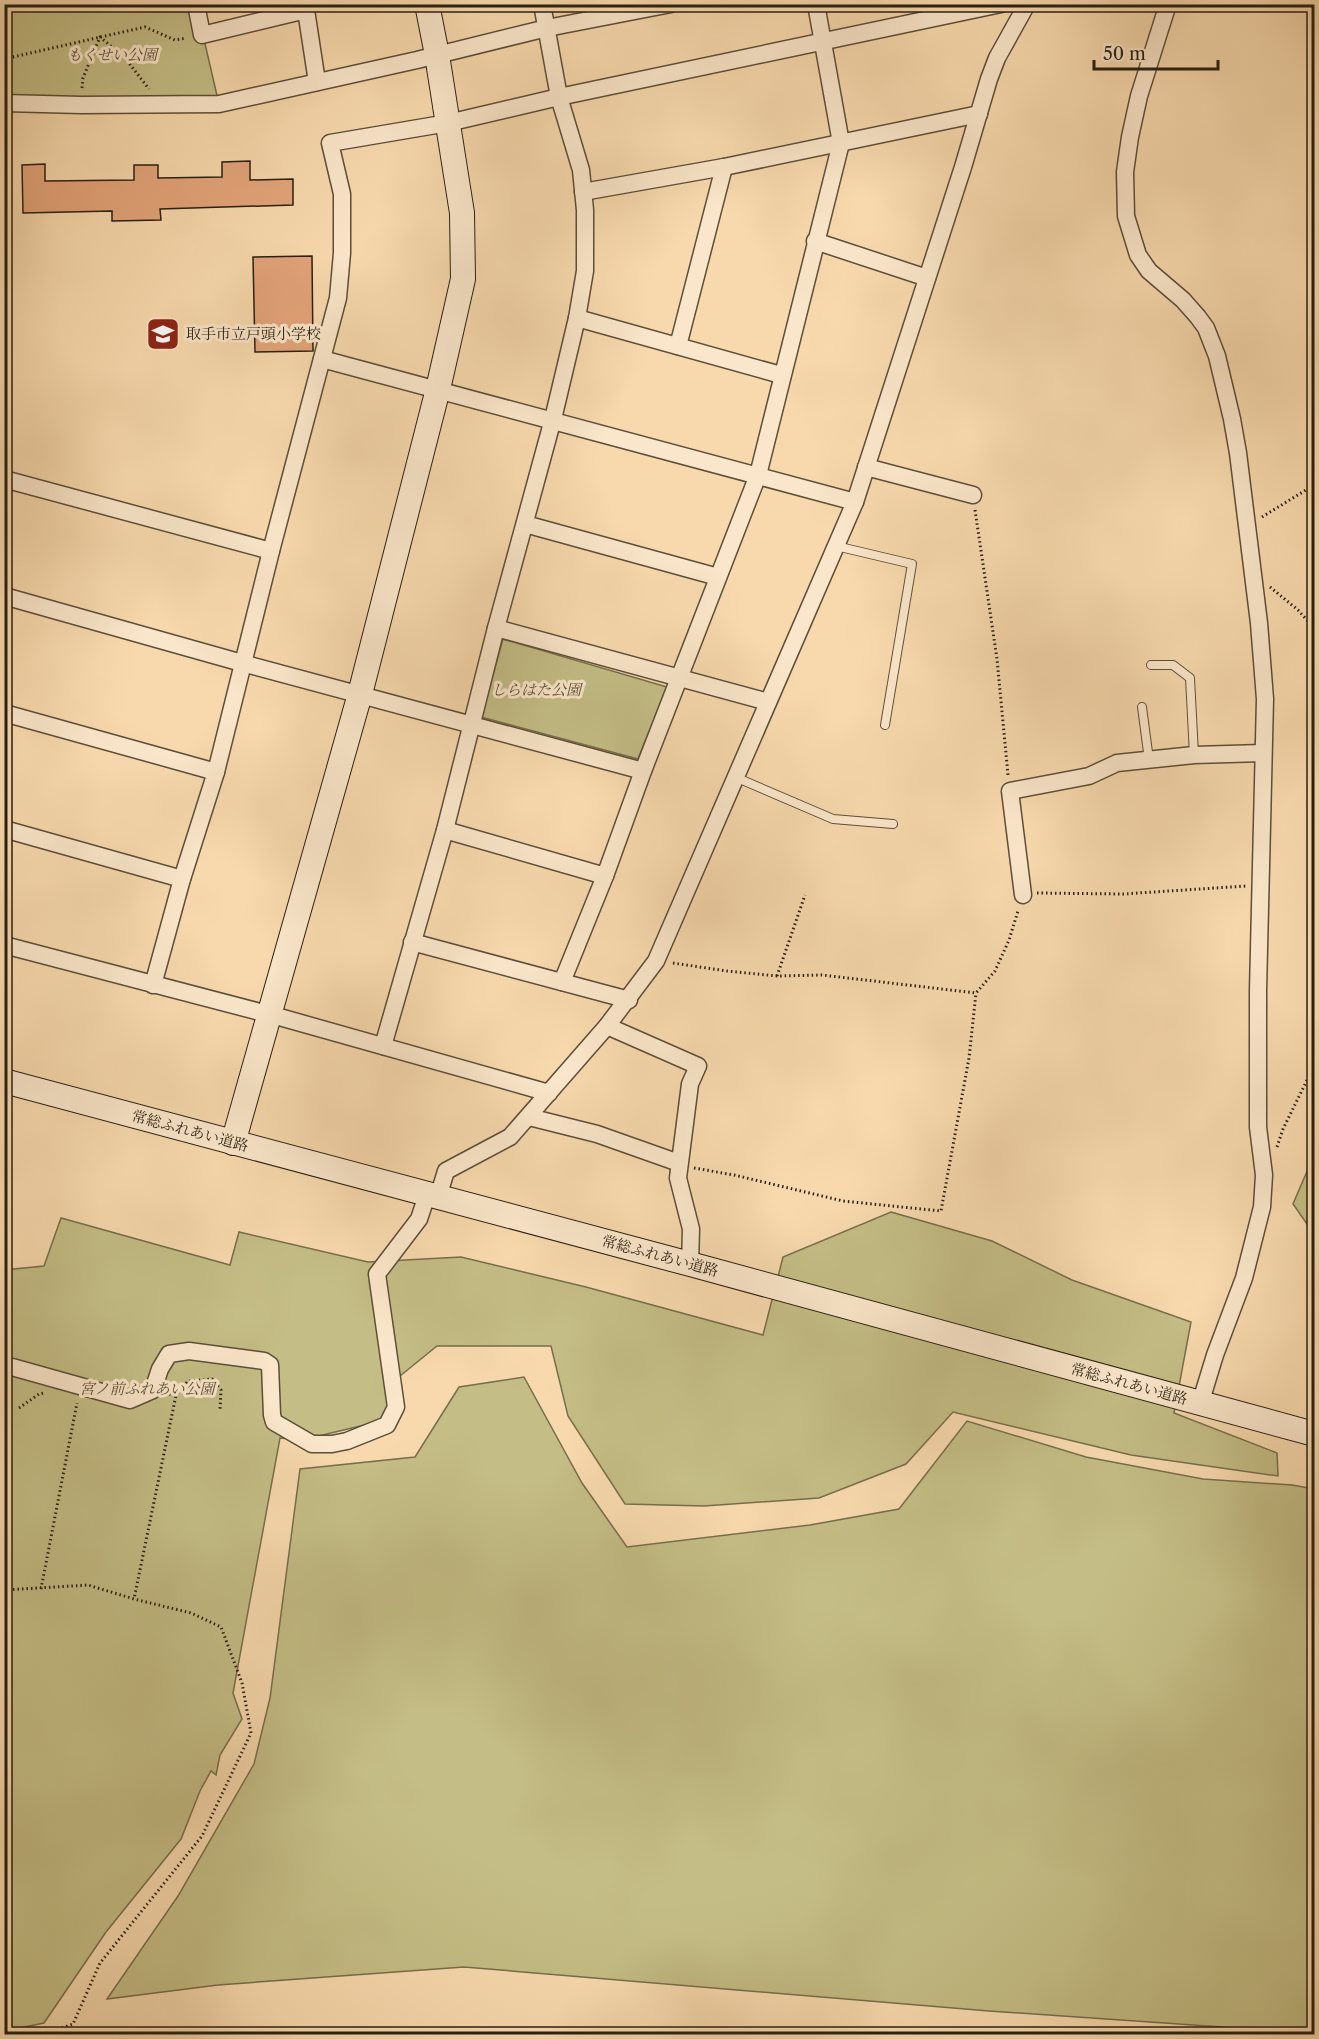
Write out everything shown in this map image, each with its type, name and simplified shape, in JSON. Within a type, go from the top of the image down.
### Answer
[{"type":"street","points":[[196,4],[202,35],[305,7],[317,82]]},
{"type":"street","points":[[233,1143],[360,694],[438,389],[463,279],[462,213],[427,4]]},
{"type":"street","points":[[383,1046],[445,830],[496,628],[553,419],[577,318],[585,271],[584,192],[581,170],[559,97],[542,4]]},
{"type":"street","points":[[4,102],[81,105],[219,104],[547,28],[671,4]]},
{"type":"street","points":[[562,982],[605,876],[643,771],[758,475],[840,143],[816,4]]},
{"type":"street","points":[[153,984],[182,879],[216,772],[242,663],[338,298],[342,253],[342,194],[330,143],[448,123],[559,97],[1001,4]]},
{"type":"street","points":[[4,1367],[12,1367],[130,1400],[153,1390],[160,1369],[169,1354],[189,1351],[264,1361],[270,1365],[274,1422],[296,1436],[312,1444],[332,1444],[347,1441],[387,1425],[396,1407],[377,1274],[419,1219],[446,1171],[510,1137],[629,999],[656,962],[855,502],[998,58],[1027,4]]},
{"type":"street","points":[[1168,4],[1139,96],[1130,137],[1125,172],[1126,216],[1138,255],[1149,272],[1183,300],[1206,328],[1217,356],[1232,419],[1259,623],[1265,699],[1259,885],[1258,1127],[1264,1175],[1262,1207],[1244,1278],[1215,1355],[1200,1404]]},
{"type":"street","points":[[584,192],[724,167],[979,114]]},
{"type":"street","points":[[678,346],[724,167]]},
{"type":"street","points":[[814,241],[927,278]]},
{"type":"street","points":[[577,318],[781,375]]},
{"type":"street","points":[[322,359],[553,419],[855,502]]},
{"type":"street","points":[[866,467],[973,495]]},
{"type":"street","points":[[4,479],[271,551]]},
{"type":"street","points":[[525,524],[718,578]]},
{"type":"street","points":[[4,596],[643,771]]},
{"type":"street","points":[[496,628],[768,702]]},
{"type":"street","points":[[4,713],[216,772]]},
{"type":"street","points":[[1023,895],[1010,791],[1089,776],[1117,763],[1194,755],[1263,753]]},
{"type":"street","points":[[4,829],[182,879]]},
{"type":"street","points":[[445,830],[605,876]]},
{"type":"street","points":[[412,942],[629,999]]},
{"type":"street","points":[[4,945],[383,1046],[549,1093]]},
{"type":"street","points":[[606,1026],[698,1066],[690,1084],[678,1178],[691,1229],[690,1264]]},
{"type":"street","name":"常総ふれあい道路","points":[[4,1081],[1314,1434]]},
{"type":"street","points":[[529,1117],[597,1134],[679,1163]]},
{"type":"lane","points":[[836,546],[912,564],[885,725]]},
{"type":"lane","points":[[1151,665],[1173,665],[1190,678],[1194,755]]},
{"type":"lane","points":[[1143,707],[1149,760]]},
{"type":"lane","points":[[735,777],[834,819],[893,824]]},
{"type":"path","points":[[4,58],[145,27],[175,40],[202,35]]},
{"type":"path","points":[[100,37],[124,58],[161,105]]},
{"type":"path","points":[[81,105],[83,78],[100,37]]},
{"type":"path","points":[[1246,520],[1259,519],[1314,485]]},
{"type":"path","points":[[973,495],[997,658],[1010,791]]},
{"type":"path","points":[[1252,576],[1272,588],[1298,610],[1314,628]]},
{"type":"path","points":[[679,1163],[843,1201],[941,1211],[969,1058],[976,993],[995,971],[1009,940],[1023,895],[1040,892],[1123,894],[1259,885]]},
{"type":"path","points":[[777,976],[806,895]]},
{"type":"path","points":[[656,962],[777,976],[822,975],[976,993]]},
{"type":"path","points":[[1277,1148],[1283,1130],[1314,1066]]},
{"type":"path","points":[[134,1599],[176,1395],[188,1381],[212,1379],[221,1390],[220,1410]]},
{"type":"path","points":[[41,1589],[80,1387]]},
{"type":"path","points":[[153,1390],[176,1395]]},
{"type":"path","points":[[19,1408],[39,1394],[49,1392]]},
{"type":"path","points":[[4,1590],[88,1585],[191,1613],[221,1627],[242,1683],[251,1733],[202,1836],[100,1963],[74,2024],[45,2034]]},
{"type":"green space","name":"もくせい公園","points":[[5,5],[196,5],[219,104],[5,103]]},
{"type":"green space","name":"しらはた公園","points":[[503,639],[667,687],[638,759],[481,717]]},
{"type":"green space","points":[[1308,1169],[1314,1170],[1314,1234],[1293,1204]]},
{"type":"green space","name":"宮ノ前ふれあい公園","points":[[891,1212],[992,1241],[1072,1280],[1191,1322],[1174,1413],[1277,1453],[1278,1476],[1131,1455],[953,1412],[906,1464],[819,1498],[704,1506],[625,1504],[568,1416],[551,1346],[437,1346],[400,1376],[401,1395],[381,1421],[302,1440],[280,1438],[233,1693],[242,1719],[220,1755],[216,1775],[211,1771],[200,1791],[181,1839],[106,1932],[44,2023],[5,2031],[4,1270],[44,1266],[61,1218],[230,1265],[239,1232],[368,1262],[461,1257],[586,1287],[763,1335],[783,1257]]},
{"type":"green space","points":[[524,1377],[582,1483],[627,1547],[810,1525],[899,1509],[967,1421],[1086,1457],[1203,1479],[1292,1485],[1314,1489],[1314,2034],[1280,2034],[1251,2029],[989,2011],[464,1967],[218,1985],[107,1999],[178,1896],[254,1764],[270,1698],[300,1469],[415,1457],[459,1387]]},
{"type":"building","points":[[250,161],[250,180],[293,179],[293,205],[160,209],[161,220],[112,221],[112,211],[23,213],[22,165],[45,164],[45,181],[134,180],[134,165],[158,165],[158,178],[222,177],[222,162]]},
{"type":"building","points":[[312,256],[313,351],[255,352],[253,257]]},
{"type":"place","name":"取手市立戸頭小学校","points":[[163,334]]}]
